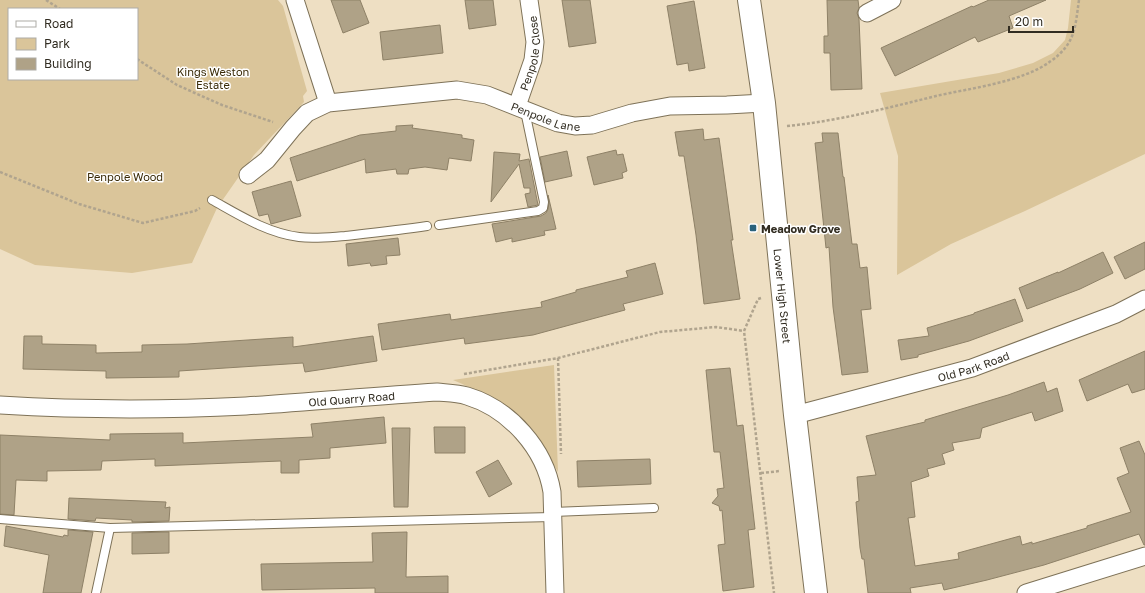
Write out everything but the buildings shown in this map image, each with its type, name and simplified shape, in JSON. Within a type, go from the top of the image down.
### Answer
[{"type":"main road","name":"Lower High Street","points":[[749,0],[764,103],[795,415],[816,593]]},
{"type":"street","points":[[295,0],[328,103]]},
{"type":"street","name":"Penpole Close","points":[[521,108],[533,60],[535,42],[529,0]]},
{"type":"street","points":[[867,12],[892,0]]},
{"type":"street","name":"Penpole Lane","points":[[248,176],[267,160],[307,113],[328,103],[457,90],[487,95],[558,123],[575,126],[592,125],[632,113],[670,106],[764,103]]},
{"type":"street","name":"Old Park Road","points":[[795,415],[972,368],[1116,314],[1145,299]]},
{"type":"street","name":"Old Quarry Road","points":[[0,405],[50,408],[160,408],[246,406],[437,392],[467,396],[493,408],[519,428],[528,439],[544,467],[550,482],[553,515],[556,593]]},
{"type":"street","points":[[1026,593],[1145,556]]},
{"type":"lane","points":[[439,225],[538,211],[543,208],[544,202],[521,108]]},
{"type":"lane","points":[[212,200],[242,217],[268,229],[298,237],[369,234],[427,226]]},
{"type":"lane","points":[[0,519],[110,528],[553,515],[654,508]]},
{"type":"lane","points":[[96,593],[110,528]]},
{"type":"path","points":[[46,0],[58,8]]},
{"type":"path","points":[[766,128],[819,123],[1032,73],[1052,61],[1067,46],[1074,35],[1079,0]]},
{"type":"path","points":[[138,60],[177,85],[222,105],[293,128]]},
{"type":"path","points":[[0,172],[79,204],[143,223],[195,212],[212,200]]},
{"type":"path","points":[[774,593],[744,331],[758,300],[782,284]]},
{"type":"path","points":[[437,392],[453,376],[558,358],[660,332],[716,327],[744,331]]},
{"type":"path","points":[[558,358],[561,462]]},
{"type":"green space","name":"Penpole Wood","points":[[0,0],[278,0],[283,6],[307,91],[303,96],[304,102],[254,155],[217,208],[192,263],[132,273],[35,265],[0,249]]},
{"type":"green space","points":[[1071,0],[1145,0],[1145,154],[1025,211],[951,244],[897,275],[898,156],[880,93],[999,73],[1033,63],[1053,53],[1065,40]]},
{"type":"green space","points":[[554,365],[558,472],[540,440],[524,421],[496,401],[453,380]]},
{"type":"place","name":"Meadow Grove","points":[[753,228]]},
{"type":"park label","name":"Kings Weston Estate","points":[[213,77]]}]
